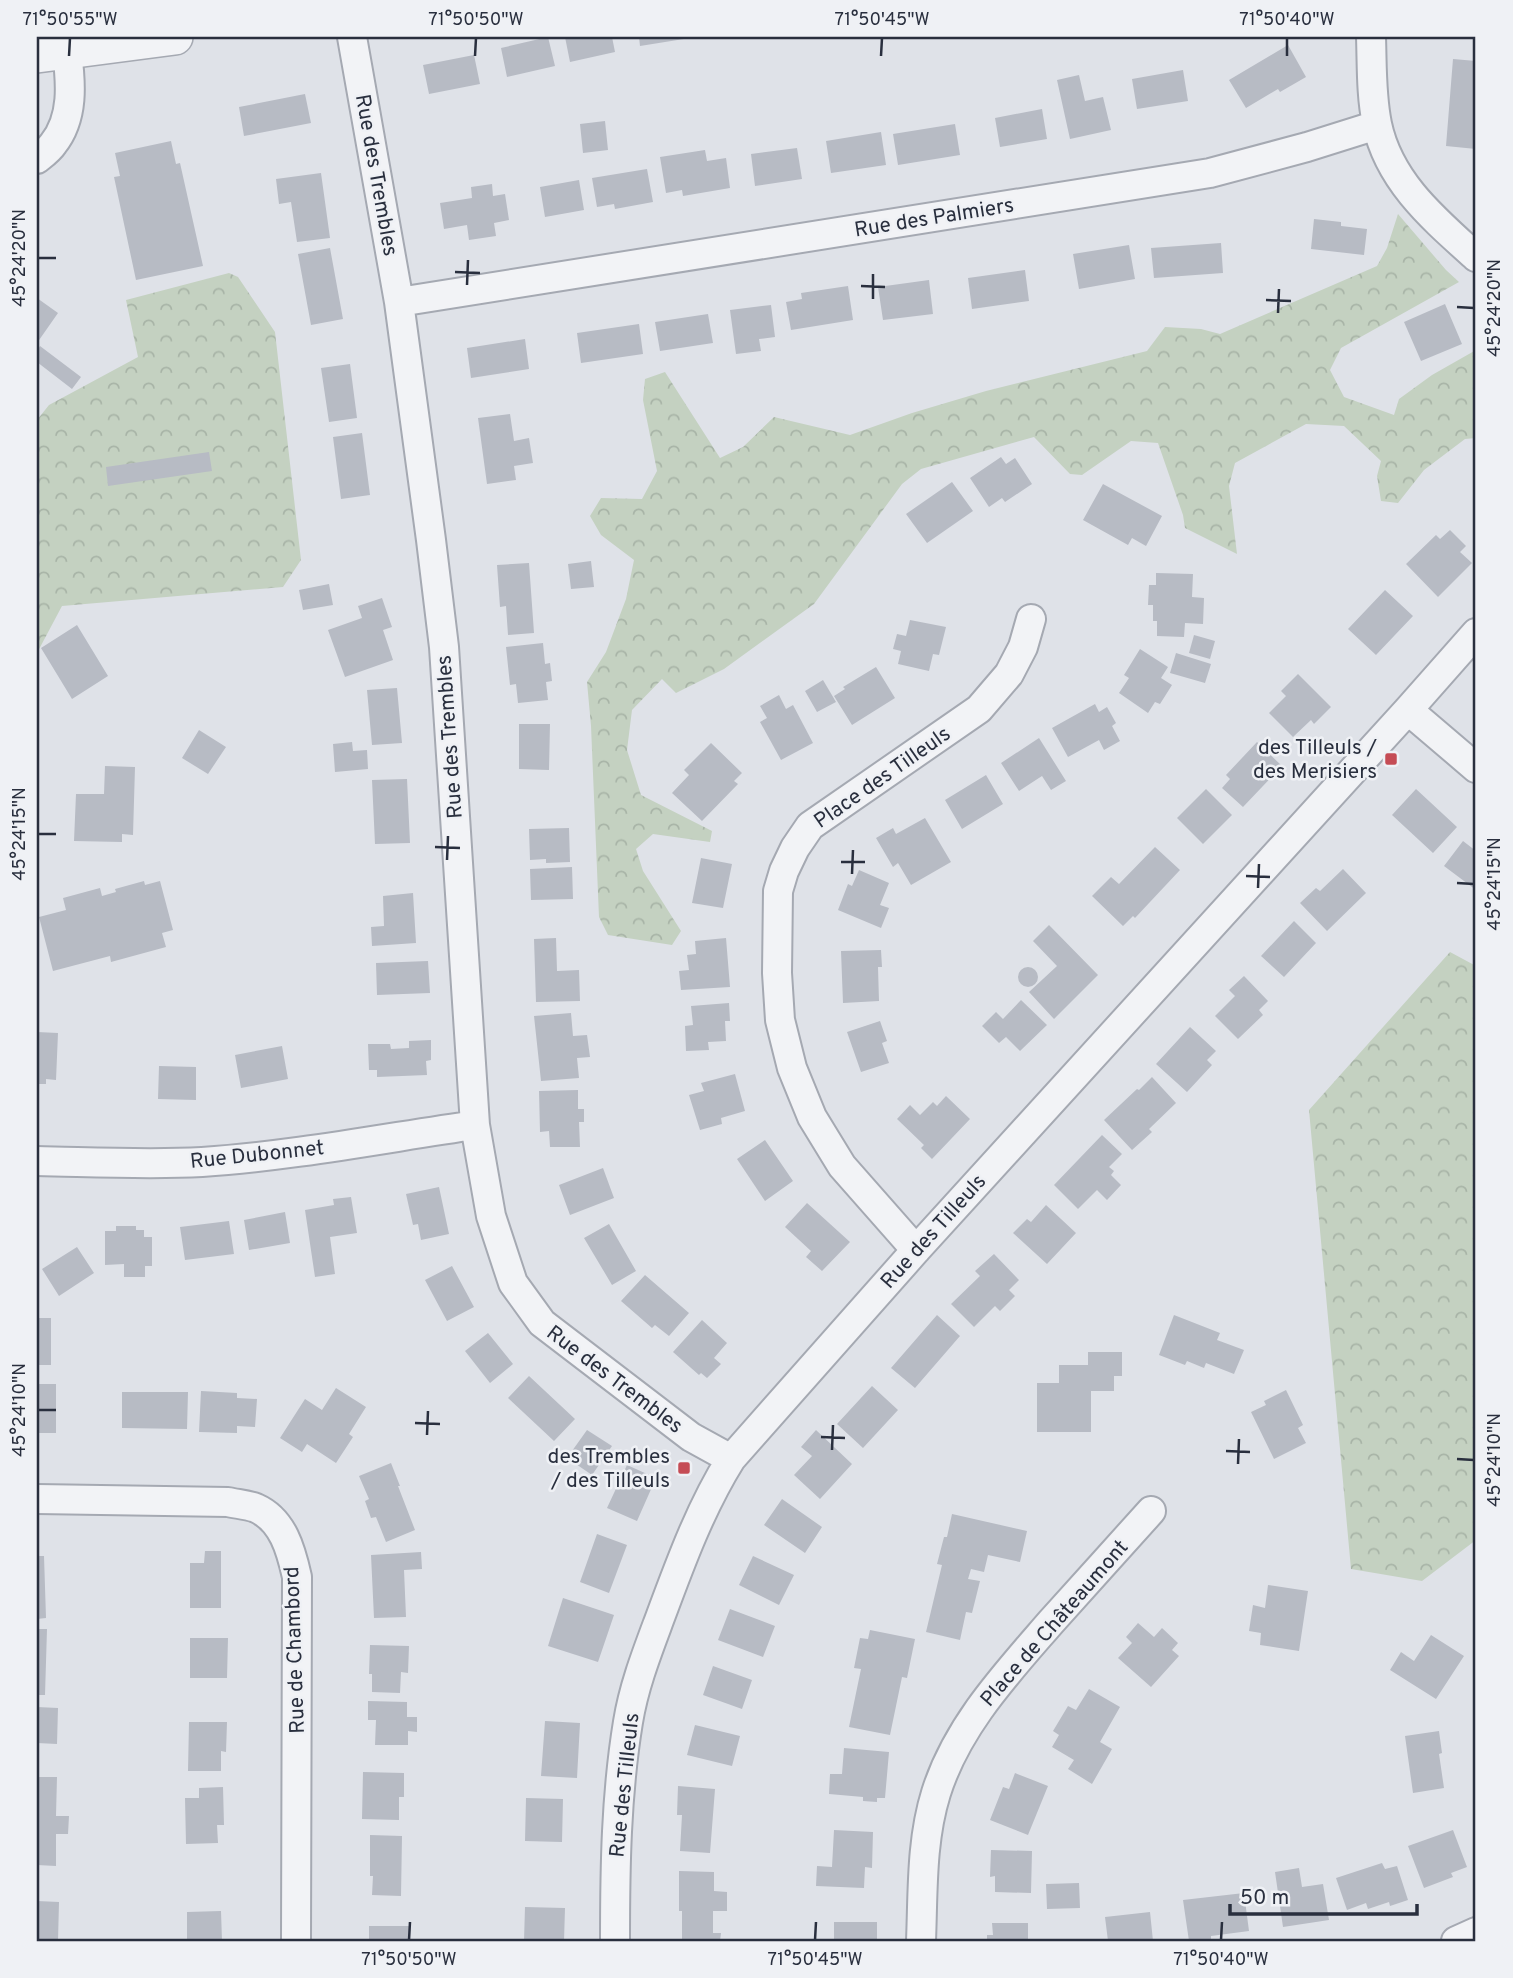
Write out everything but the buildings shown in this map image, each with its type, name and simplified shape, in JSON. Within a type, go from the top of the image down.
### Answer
[{"type":"street","points":[[37,159],[53,144],[65,124],[71,93],[52,54],[175,37]]},
{"type":"street","name":"Rue des Trembles","points":[[352,37],[399,302],[443,647],[475,1125],[491,1216],[513,1283],[542,1323],[691,1437],[731,1459]]},
{"type":"street","points":[[1371,37],[1372,89],[1377,125],[1387,155],[1404,185],[1429,214],[1476,257]]},
{"type":"street","name":"Rue des Palmiers","points":[[399,302],[1210,173],[1377,125]]},
{"type":"street","name":"Place des Tilleuls","points":[[916,1250],[842,1166],[812,1117],[792,1068],[780,1020],[777,973],[778,891],[795,848],[810,826],[979,709],[1009,674],[1023,647],[1031,619]]},
{"type":"street","name":"Rue des Tilleuls","points":[[615,1941],[618,1806],[628,1719],[639,1673],[673,1581],[715,1484],[731,1459],[916,1250],[1476,633]]},
{"type":"street","points":[[1408,710],[1476,768]]},
{"type":"street","name":"Rue Dubonnet","points":[[37,1161],[211,1161],[256,1157],[475,1125]]},
{"type":"street","name":"Rue de Chambord","points":[[37,1499],[228,1502],[256,1508],[275,1521],[285,1537],[296,1577],[296,1941]]},
{"type":"street","name":"Place de Châteaumont","points":[[921,1941],[922,1880],[928,1829],[936,1793],[954,1751],[1003,1677],[1151,1511]]},
{"type":"street","points":[[1456,1941],[1476,1932]]},
{"type":"green space","points":[[1398,214],[1459,282],[1341,348],[1330,370],[1344,397],[1394,415],[1399,399],[1432,375],[1476,350],[1476,438],[1465,439],[1424,470],[1398,503],[1381,501],[1377,476],[1381,461],[1344,426],[1306,424],[1235,463],[1229,486],[1237,554],[1185,528],[1158,443],[1131,441],[1082,475],[1070,474],[1034,437],[921,469],[902,484],[814,604],[724,669],[676,693],[662,679],[632,710],[627,750],[641,795],[712,831],[710,842],[653,834],[636,849],[643,871],[681,931],[672,945],[608,935],[599,917],[587,682],[606,652],[626,599],[634,560],[601,535],[590,516],[601,498],[642,499],[657,471],[643,400],[645,379],[665,372],[720,458],[743,447],[774,417],[850,435],[986,391],[1147,351],[1165,327],[1201,329],[1220,334],[1377,266],[1387,248]]},
{"type":"green space","points":[[229,273],[238,277],[275,332],[301,560],[283,587],[62,606],[37,653],[37,420],[49,405],[138,357],[126,300]]},
{"type":"green space","points":[[1450,952],[1476,966],[1476,1540],[1422,1581],[1351,1569],[1309,1110]]},
{"type":"place","name":"des Tilleuls / des Merisiers","points":[[1391,759]]},
{"type":"place","name":"des Trembles / des Tilleuls","points":[[684,1468]]}]
